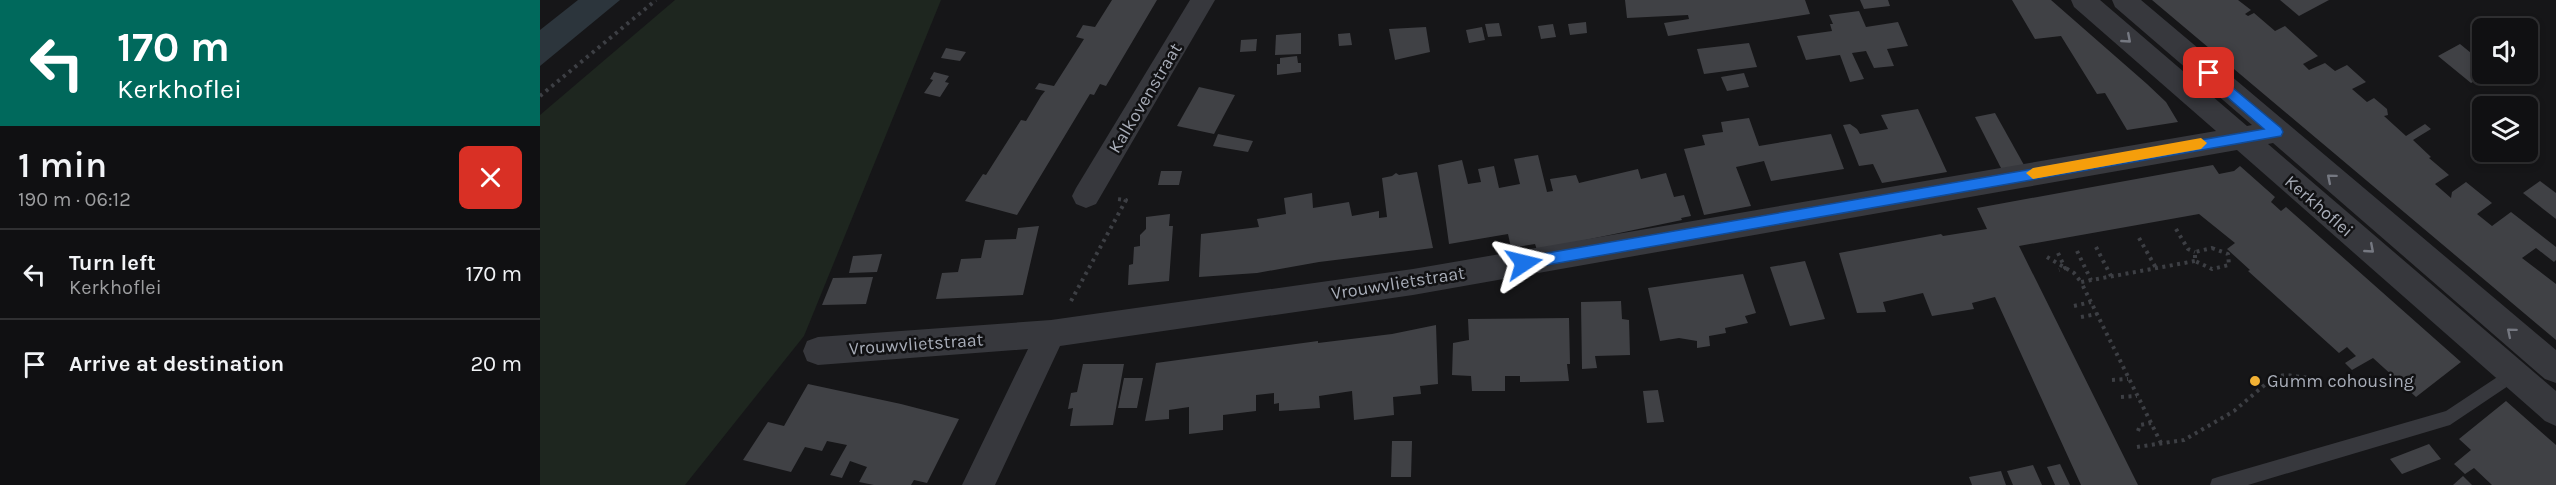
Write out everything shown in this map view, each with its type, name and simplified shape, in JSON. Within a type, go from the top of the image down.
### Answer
[{"type":"street","name":"Kalkovenstraat","points":[[1086,196],[1203,0]]},
{"type":"street","name":"Kerkhoflei","points":[[2083,0],[2556,411]]},
{"type":"street","name":"Kerkhoflei","points":[[2124,0],[2556,369]]},
{"type":"street","name":"Vrouwvlietstraat","points":[[818,351],[1051,334],[1413,282],[2276,132]]},
{"type":"street","points":[[978,485],[1051,334]]},
{"type":"lane","points":[[2218,485],[2450,417],[2514,373]]},
{"type":"path","points":[[540,96],[656,0]]},
{"type":"path","points":[[1051,334],[1092,266],[1126,200],[1086,196]]},
{"type":"path","points":[[2081,282],[2195,261],[2207,269],[2220,270],[2229,265],[2228,254],[2218,247],[2206,247],[2195,252],[2188,249],[2175,229]]},
{"type":"path","points":[[2139,238],[2156,268]]},
{"type":"path","points":[[2096,247],[2111,276]]},
{"type":"path","points":[[2077,251],[2091,280]]},
{"type":"path","points":[[2195,252],[2195,261]]},
{"type":"path","points":[[2058,253],[2065,268]]},
{"type":"path","points":[[2047,257],[2074,273],[2081,282],[2161,443]]},
{"type":"path","points":[[2059,270],[2065,268]]},
{"type":"path","points":[[2074,306],[2091,302]]},
{"type":"path","points":[[2081,317],[2097,314]]},
{"type":"path","points":[[2138,447],[2184,440],[2234,411],[2274,377],[2286,375],[2318,379]]},
{"type":"path","points":[[2112,380],[2128,379]]},
{"type":"path","points":[[2121,397],[2137,396]]},
{"type":"path","points":[[2138,431],[2140,425],[2151,423]]},
{"type":"shaded area","points":[[578,0],[620,0],[540,66],[540,30]]},
{"type":"shaded area","points":[[675,0],[941,0],[804,336],[685,485],[540,485],[540,115]]},
{"type":"building","points":[[1112,0],[1157,0],[1106,86],[1100,84],[1094,95],[1090,94],[1017,215],[965,201],[983,174],[986,175],[1021,120],[1026,121],[1045,91],[1035,89],[1039,83],[1054,86],[1084,39],[1076,37],[1083,25],[1095,27]]},
{"type":"building","points":[[1625,0],[1805,0],[1810,14],[1668,36],[1664,23],[1689,19],[1688,15],[1627,18]]},
{"type":"building","points":[[1860,0],[1888,0],[1890,6],[1864,9]]},
{"type":"building","points":[[2012,0],[2051,0],[2166,102],[2178,122],[2127,130],[2105,93],[2097,94],[2061,36],[2035,39]]},
{"type":"building","points":[[2152,0],[2238,0],[2251,10],[2245,14],[2248,16],[2254,13],[2275,31],[2285,26],[2318,56],[2303,64],[2309,70],[2325,63],[2335,71],[2347,65],[2366,82],[2352,89],[2367,102],[2374,98],[2387,109],[2388,115],[2384,116],[2406,136],[2425,124],[2431,129],[2413,140],[2449,175],[2435,184],[2451,198],[2452,192],[2466,182],[2492,203],[2477,214],[2492,226],[2511,212],[2556,247],[2554,262],[2536,248],[2522,258],[2556,284],[2556,340]]},
{"type":"building","points":[[2280,0],[2329,0],[2299,16]]},
{"type":"building","points":[[1859,11],[1866,27],[1898,22],[1908,46],[1887,49],[1894,66],[1874,68],[1866,51],[1852,53],[1864,79],[1850,82],[1840,55],[1806,60],[1797,36],[1832,31],[1830,24],[1833,24],[1829,15]]},
{"type":"building","points":[[1586,22],[1587,33],[1570,35],[1568,24]]},
{"type":"building","points":[[1499,23],[1502,36],[1488,37],[1485,24]]},
{"type":"building","points":[[1553,24],[1556,37],[1541,39],[1538,26]]},
{"type":"building","points":[[1426,27],[1430,52],[1395,60],[1389,29]]},
{"type":"building","points":[[1482,27],[1485,40],[1469,43],[1466,30]]},
{"type":"building","points":[[1301,33],[1301,54],[1275,55],[1276,35]]},
{"type":"building","points":[[1350,33],[1352,45],[1339,46],[1338,34]]},
{"type":"building","points":[[1257,39],[1256,51],[1240,52],[1241,40]]},
{"type":"building","points":[[1749,43],[1757,67],[1704,74],[1697,49]]},
{"type":"building","points":[[2460,44],[2472,54],[2472,82],[2471,83],[2438,56]]},
{"type":"building","points":[[946,48],[966,52],[960,61],[941,58]]},
{"type":"building","points":[[1297,56],[1298,63],[1301,63],[1301,72],[1277,75],[1277,64],[1280,64],[1280,58]]},
{"type":"building","points":[[934,72],[949,76],[945,82],[949,83],[940,97],[924,93],[933,80],[930,79]]},
{"type":"building","points":[[1744,73],[1749,87],[1727,91],[1721,77]]},
{"type":"building","points":[[1199,87],[1235,95],[1214,134],[1177,126]]},
{"type":"building","points":[[1918,109],[1947,172],[1882,183],[1873,164],[1859,166],[1843,125],[1850,124],[1860,134],[1888,129],[1881,115]]},
{"type":"building","points":[[1995,113],[2024,165],[2002,170],[1975,117]]},
{"type":"building","points":[[1749,118],[1759,146],[1831,134],[1844,169],[1771,181],[1764,161],[1736,167],[1751,206],[1704,215],[1684,149],[1705,145],[1702,135],[1723,132],[1721,122]]},
{"type":"building","points":[[1218,134],[1253,141],[1248,152],[1213,146]]},
{"type":"building","points":[[1538,155],[1547,192],[1553,191],[1550,179],[1576,175],[1579,183],[1638,169],[1641,179],[1666,173],[1674,197],[1684,195],[1691,216],[1681,218],[1682,220],[1537,250],[1535,244],[1511,248],[1508,234],[1449,244],[1438,165],[1462,160],[1468,184],[1481,182],[1478,169],[1494,166],[1499,188],[1520,184],[1514,159]]},
{"type":"building","points":[[2213,165],[2219,174],[2234,171],[2240,166],[2275,197],[2271,202],[2281,211],[2286,207],[2461,362],[2416,397],[2373,358],[2352,370],[2345,363],[2356,356],[2347,347],[2339,353],[2248,271],[2250,270],[2227,249],[2235,243],[2199,214],[2019,246],[2138,485],[2081,485],[1995,297],[1972,303],[1974,309],[1932,316],[1923,293],[1883,302],[1886,312],[1857,313],[1839,253],[1941,234],[1943,236],[1987,229],[1977,208]]},
{"type":"building","points":[[1161,171],[1182,171],[1179,185],[1158,185]]},
{"type":"building","points":[[1417,172],[1433,248],[1319,262],[1257,273],[1199,277],[1201,234],[1259,227],[1257,219],[1286,214],[1284,198],[1312,193],[1313,208],[1349,202],[1352,216],[1379,211],[1379,218],[1387,217],[1382,178],[1396,173],[1399,175]]},
{"type":"building","points":[[2540,181],[2556,193],[2556,219],[2523,193]]},
{"type":"building","points":[[1170,214],[1169,226],[1173,226],[1169,281],[1128,285],[1129,265],[1133,264],[1134,247],[1140,246],[1140,235],[1146,229],[1146,217]]},
{"type":"building","points":[[1039,226],[1023,295],[936,299],[942,273],[958,272],[961,259],[981,258],[985,240],[1016,239],[1018,228]]},
{"type":"building","points":[[882,254],[877,272],[849,273],[853,256]]},
{"type":"building","points":[[1805,261],[1825,319],[1790,326],[1770,267]]},
{"type":"building","points":[[1743,274],[1756,313],[1745,316],[1748,323],[1725,328],[1726,333],[1709,336],[1710,346],[1697,348],[1697,341],[1679,338],[1660,341],[1648,288]]},
{"type":"building","points":[[873,277],[866,304],[822,305],[833,278]]},
{"type":"building","points":[[1621,301],[1622,319],[1629,320],[1630,355],[1595,356],[1597,368],[1582,369],[1581,302]]},
{"type":"building","points":[[1569,318],[1570,364],[1567,364],[1569,381],[1520,382],[1520,376],[1505,376],[1505,391],[1472,391],[1471,376],[1452,375],[1453,343],[1469,340],[1468,319]]},
{"type":"building","points":[[1436,325],[1438,384],[1420,386],[1421,394],[1393,397],[1394,415],[1354,420],[1352,391],[1319,396],[1320,408],[1279,411],[1279,403],[1274,404],[1274,393],[1256,395],[1256,411],[1223,415],[1223,430],[1189,434],[1189,407],[1169,410],[1169,419],[1145,421],[1156,363],[1318,341],[1318,343],[1392,334]]},
{"type":"building","points":[[1083,364],[1124,364],[1113,425],[1070,426],[1073,408],[1068,409],[1071,393],[1077,392]]},
{"type":"building","points":[[1124,378],[1143,378],[1137,408],[1118,408]]},
{"type":"building","points":[[808,384],[959,419],[927,483],[914,480],[911,485],[874,485],[859,482],[867,467],[850,461],[842,478],[830,475],[847,445],[827,441],[822,451],[805,447],[791,472],[743,460],[768,422],[784,426]]},
{"type":"building","points":[[1658,390],[1664,422],[1647,423],[1643,391]]},
{"type":"building","points":[[2506,401],[2556,445],[2556,485],[2492,485],[2474,468],[2465,474],[2454,464],[2471,450],[2459,439]]},
{"type":"building","points":[[1392,441],[1412,441],[1411,477],[1391,477]]},
{"type":"building","points":[[2429,444],[2441,459],[2402,474],[2390,459]]},
{"type":"building","points":[[2060,464],[2070,485],[2055,485],[2047,467]]},
{"type":"building","points":[[2033,465],[2042,485],[2013,485],[2007,471]]},
{"type":"building","points":[[2001,471],[2006,485],[1972,485],[1969,477]]},
{"type":"building","points":[[2463,476],[2472,485],[2453,485]]},
{"type":"slow traffic","points":[[2033,173],[2201,143]]},
{"type":"place","name":"Gumm cohousing","points":[[2255,381]]},
{"type":"route","points":[[1524,263],[2276,132],[2209,73]]}]
